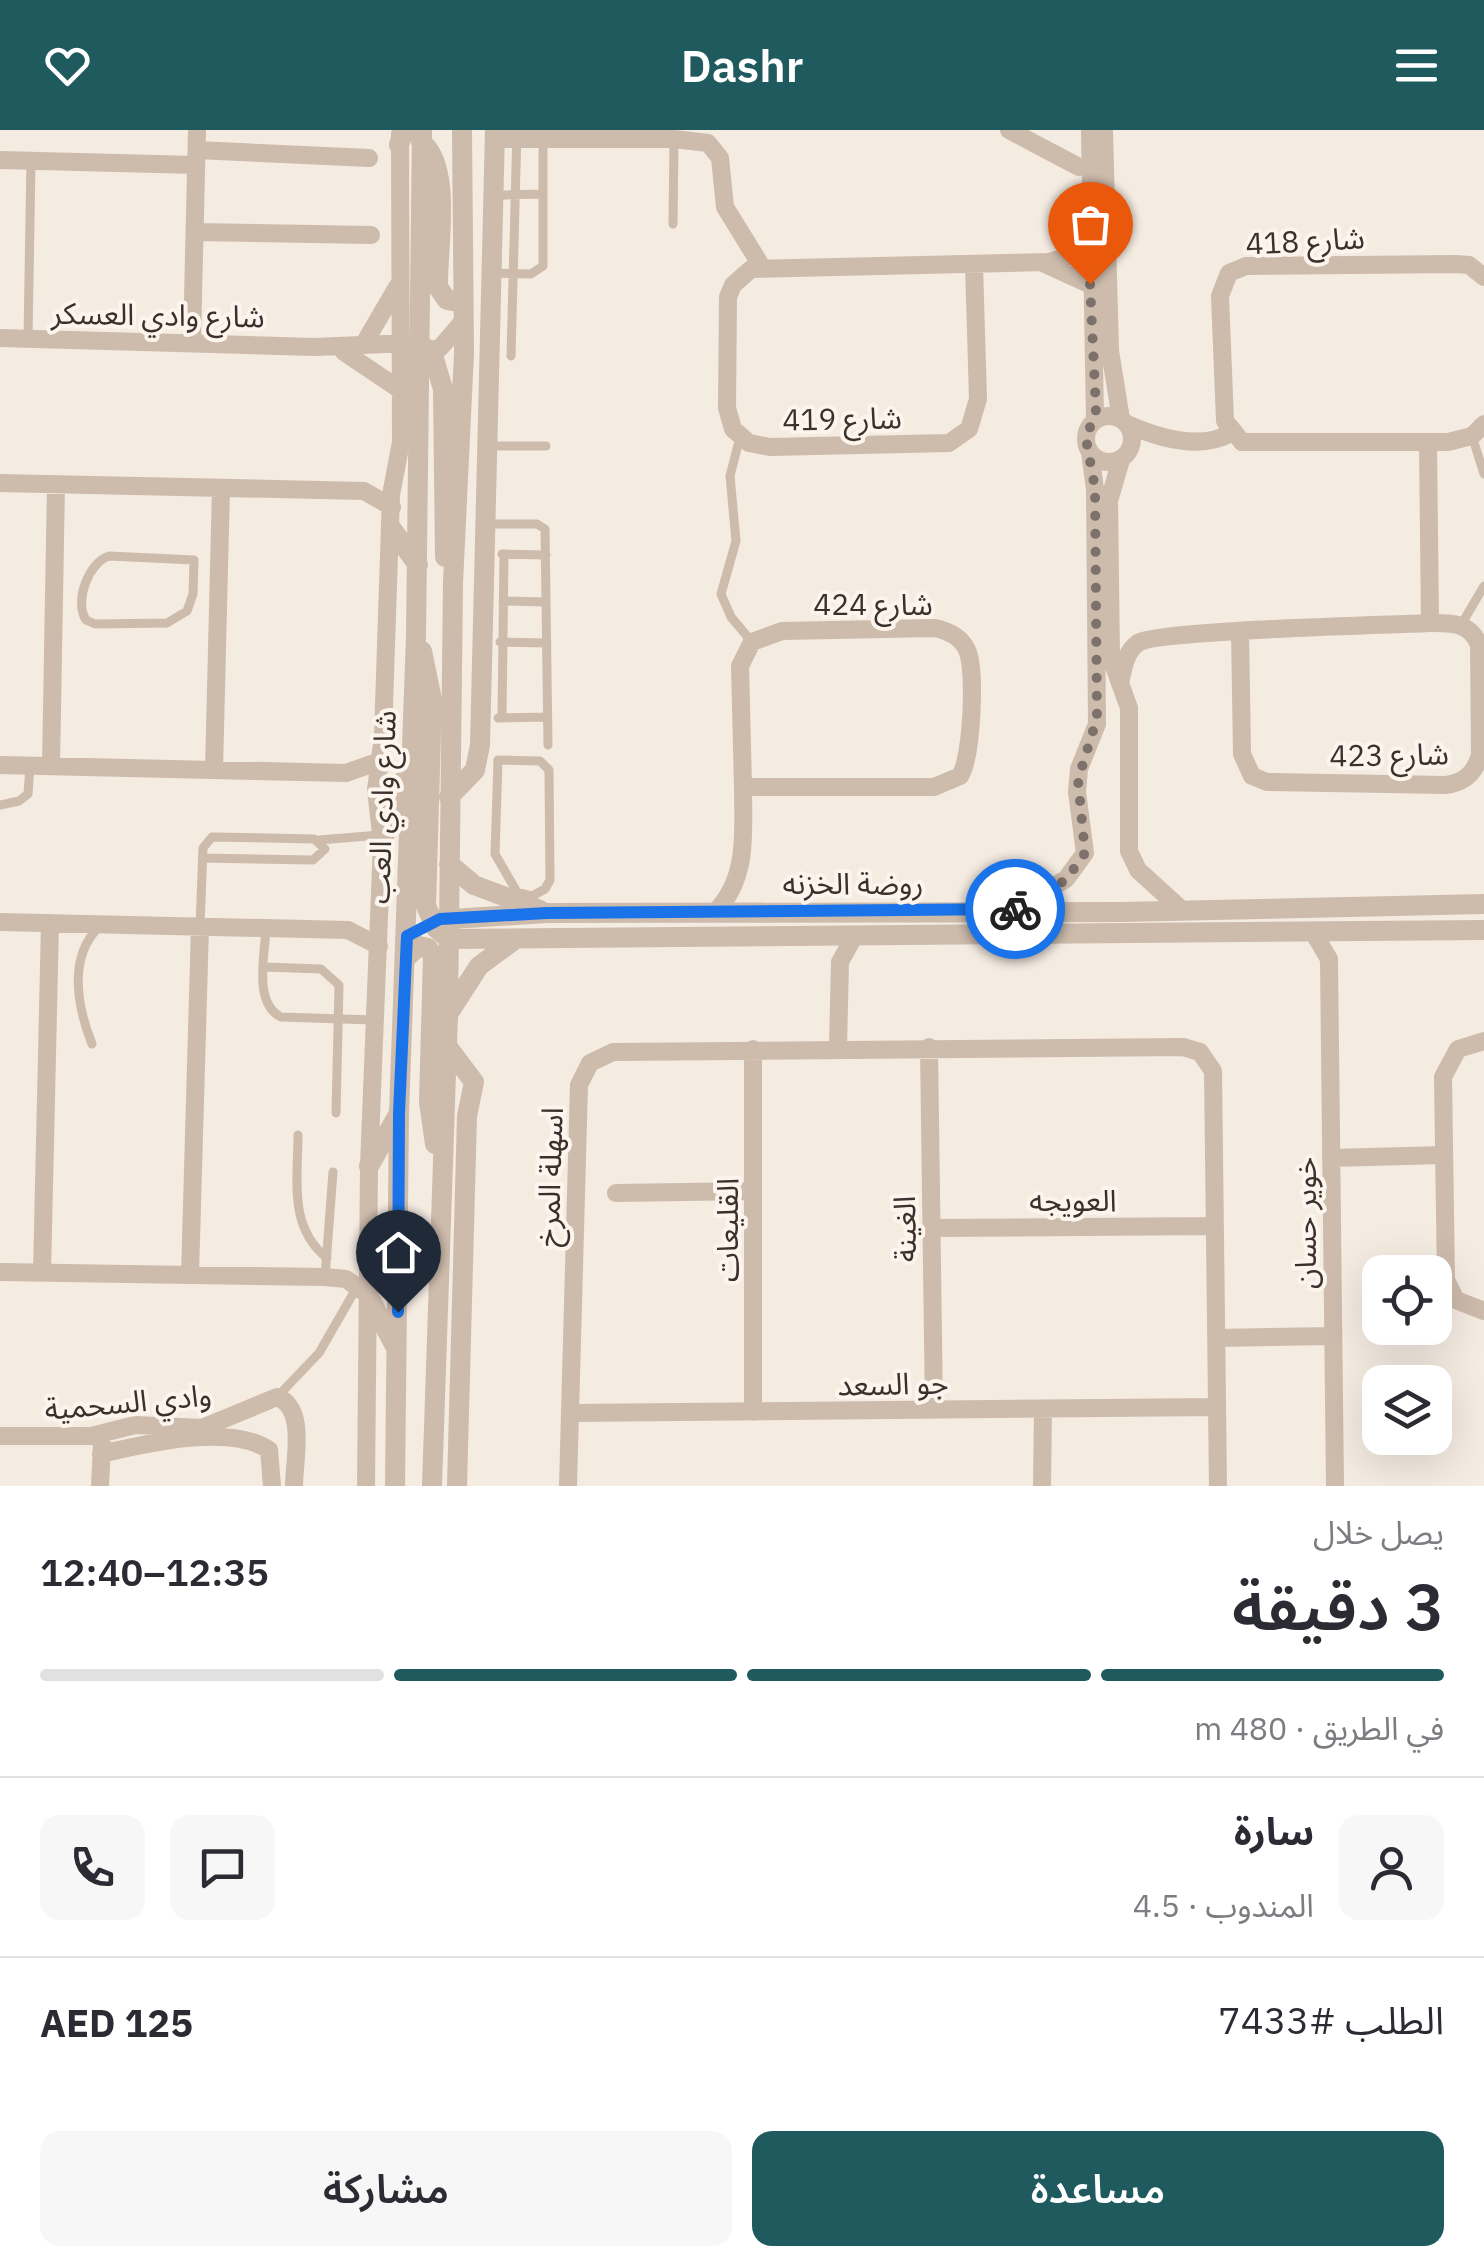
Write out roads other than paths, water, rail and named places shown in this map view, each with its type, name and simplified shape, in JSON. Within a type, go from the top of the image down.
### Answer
[{"type":"street","points":[[192,341],[198,130]]},
{"type":"street","points":[[432,1486],[448,1015],[443,926],[449,864],[463,312],[462,130]]},
{"type":"street","points":[[723,130],[718,152],[725,207],[762,266],[1038,262],[1071,256],[1090,228]]},
{"type":"street","points":[[1009,130],[1079,167]]},
{"type":"street","points":[[1008,912],[1066,880],[1085,853],[1078,780],[1097,718],[1095,488],[1086,439],[1095,420],[1090,130]]},
{"type":"street","points":[[1104,130],[1110,351],[1124,421],[1132,437],[1109,501],[1111,658],[1129,708],[1129,851],[1145,878],[1183,912]]},
{"type":"street","points":[[409,135],[431,150],[440,172],[438,287],[463,312]]},
{"type":"street","points":[[409,135],[401,274],[415,349],[444,388],[442,538],[454,582]]},
{"type":"street","name":"شارع وادي العب","points":[[395,1486],[399,1113],[418,565],[409,135]]},
{"type":"street","points":[[450,797],[488,759],[491,718],[494,554],[485,524],[504,195],[495,135],[702,141],[718,152]]},
{"type":"street","points":[[0,160],[370,158]]},
{"type":"street","points":[[195,232],[371,235]]},
{"type":"street","points":[[1038,262],[1090,284]]},
{"type":"street","name":"شارع 418","points":[[1230,433],[1225,421],[1220,296],[1229,274],[1246,266],[1437,264],[1469,265],[1483,273]]},
{"type":"street","name":"شارع 419","points":[[762,266],[740,276],[728,297],[727,408],[740,437],[770,446],[930,444],[960,438],[976,417],[978,400],[974,265]]},
{"type":"street","points":[[365,342],[384,315],[401,274]]},
{"type":"street","points":[[366,1486],[357,1286],[369,1263],[369,1166],[380,910],[381,839],[376,790],[393,478],[401,447],[402,391],[415,349],[463,312]]},
{"type":"street","name":"شارع وادي العسكر","points":[[0,338],[192,341],[344,352],[415,349]]},
{"type":"street","name":"شارع وادي العسكر","points":[[314,347],[365,342],[415,349]]},
{"type":"street","points":[[344,352],[402,391]]},
{"type":"street","points":[[1095,420],[1108,416],[1167,439],[1211,440],[1230,433],[1249,443],[1428,442],[1478,430]]},
{"type":"street","points":[[1090,452],[1107,462],[1167,439]]},
{"type":"street","points":[[1428,442],[1430,623]]},
{"type":"street","points":[[0,483],[364,492],[393,478]]},
{"type":"street","points":[[51,766],[56,484]]},
{"type":"street","points":[[214,770],[220,488]]},
{"type":"street","points":[[364,492],[391,518],[418,565]]},
{"type":"street","points":[[1120,684],[1128,656],[1147,638],[1430,623],[1461,625]]},
{"type":"street","name":"شارع 423","points":[[1240,632],[1242,754],[1252,776],[1267,782],[1445,785],[1468,776],[1480,754],[1479,646],[1461,625]]},
{"type":"street","name":"شارع 424","points":[[743,787],[934,787],[960,776],[968,759],[970,658],[954,634],[936,628],[782,631],[752,642]]},
{"type":"street","points":[[416,635],[432,700],[426,898],[443,926]]},
{"type":"street","points":[[715,912],[734,885],[742,858],[739,677],[744,654],[752,642]]},
{"type":"street","points":[[381,839],[414,756]]},
{"type":"street","points":[[0,765],[346,773],[380,761]]},
{"type":"street","points":[[346,773],[376,790]]},
{"type":"street","points":[[449,864],[474,885],[547,913]]},
{"type":"street","points":[[734,885],[737,898],[750,912]]},
{"type":"street","name":"روضة الخزنه","points":[[407,947],[443,926],[547,913],[1183,912],[1484,904]]},
{"type":"street","points":[[0,922],[348,930],[369,922],[380,910]]},
{"type":"street","points":[[659,915],[660,938]]},
{"type":"street","points":[[42,1273],[50,923]]},
{"type":"street","points":[[190,1275],[200,926]]},
{"type":"street","name":"روضة الخزنه","points":[[443,926],[515,940],[1484,930]]},
{"type":"street","points":[[348,930],[378,946]]},
{"type":"street","name":"خوير حسان","points":[[1313,932],[1329,960],[1334,1486]]},
{"type":"street","points":[[1329,960],[1345,932]]},
{"type":"street","points":[[821,936],[840,962]]},
{"type":"street","points":[[838,1048],[840,962],[855,936]]},
{"type":"street","points":[[448,1015],[479,966],[515,940]]},
{"type":"street","points":[[407,947],[428,948],[432,956],[429,1102],[442,1170]]},
{"type":"street","points":[[1484,1042],[1458,1049],[1444,1069],[1446,1280],[1463,1305],[1484,1312]]},
{"type":"street","points":[[447,1046],[474,1082],[467,1116],[457,1486]]},
{"type":"street","name":"اسهلة المرخ","points":[[568,1486],[581,1077],[597,1058],[612,1052],[929,1047],[1183,1047],[1200,1052],[1213,1071],[1218,1486]]},
{"type":"street","name":"الغينة","points":[[929,1047],[934,1410]]},
{"type":"street","name":"القليعات","points":[[753,1049],[753,1412]]},
{"type":"street","points":[[369,1166],[399,1113]]},
{"type":"street","points":[[1331,1158],[1444,1155]]},
{"type":"street","points":[[616,1194],[753,1191]]},
{"type":"street","name":"العويجه","points":[[932,1228],[1215,1226]]},
{"type":"street","points":[[0,1272],[190,1275],[326,1268],[357,1286],[398,1352]]},
{"type":"street","points":[[1217,1338],[1332,1336]]},
{"type":"street","points":[[436,1356],[460,1390]]},
{"type":"street","points":[[276,1397],[286,1401],[294,1414],[294,1486]]},
{"type":"street","name":"وادي السحمية","points":[[0,1436],[102,1434],[135,1425],[210,1427],[276,1397]]},
{"type":"street","name":"جو السعد","points":[[570,1412],[1216,1407]]},
{"type":"street","points":[[1042,1486],[1043,1409]]},
{"type":"street","points":[[100,1486],[102,1434]]},
{"type":"street","name":"وادي السحمية","points":[[101,1454],[164,1439],[244,1440],[269,1450],[272,1486]]},
{"type":"lane","points":[[517,134],[504,195],[543,194]]},
{"type":"lane","points":[[511,356],[502,274],[534,273],[542,266],[543,135]]},
{"type":"lane","points":[[674,139],[674,224]]},
{"type":"lane","points":[[28,339],[31,160]]},
{"type":"lane","points":[[1478,430],[1484,474]]},
{"type":"lane","points":[[740,437],[730,476],[736,542],[722,594],[731,617],[752,642]]},
{"type":"lane","points":[[487,446],[546,446]]},
{"type":"lane","points":[[485,524],[544,526],[548,744]]},
{"type":"lane","points":[[546,555],[494,554],[503,601],[492,642],[547,643]]},
{"type":"lane","points":[[194,560],[192,600],[178,619],[95,624],[82,616],[80,606],[92,569],[103,558],[194,560],[219,561]]},
{"type":"lane","points":[[1461,625],[1484,586]]},
{"type":"lane","points":[[503,601],[546,602]]},
{"type":"lane","points":[[491,718],[548,718]]},
{"type":"lane","points":[[488,759],[540,761],[549,770],[550,880],[545,889],[532,896],[517,892],[495,854],[488,759]]},
{"type":"lane","points":[[0,805],[20,802],[28,794],[30,766]]},
{"type":"lane","points":[[200,926],[202,858],[205,843],[216,836],[381,839]]},
{"type":"lane","points":[[202,858],[313,860],[324,855],[319,840]]},
{"type":"lane","points":[[92,1044],[82,1009],[79,967],[85,942],[105,922]]},
{"type":"lane","points":[[266,928],[264,998],[276,1015],[376,1020]]},
{"type":"lane","points":[[265,967],[326,971],[339,985],[336,1113]]},
{"type":"lane","points":[[298,1135],[300,1223],[326,1268]]},
{"type":"lane","points":[[326,1268],[332,1172]]},
{"type":"lane","points":[[276,1397],[319,1353],[357,1286]]}]
